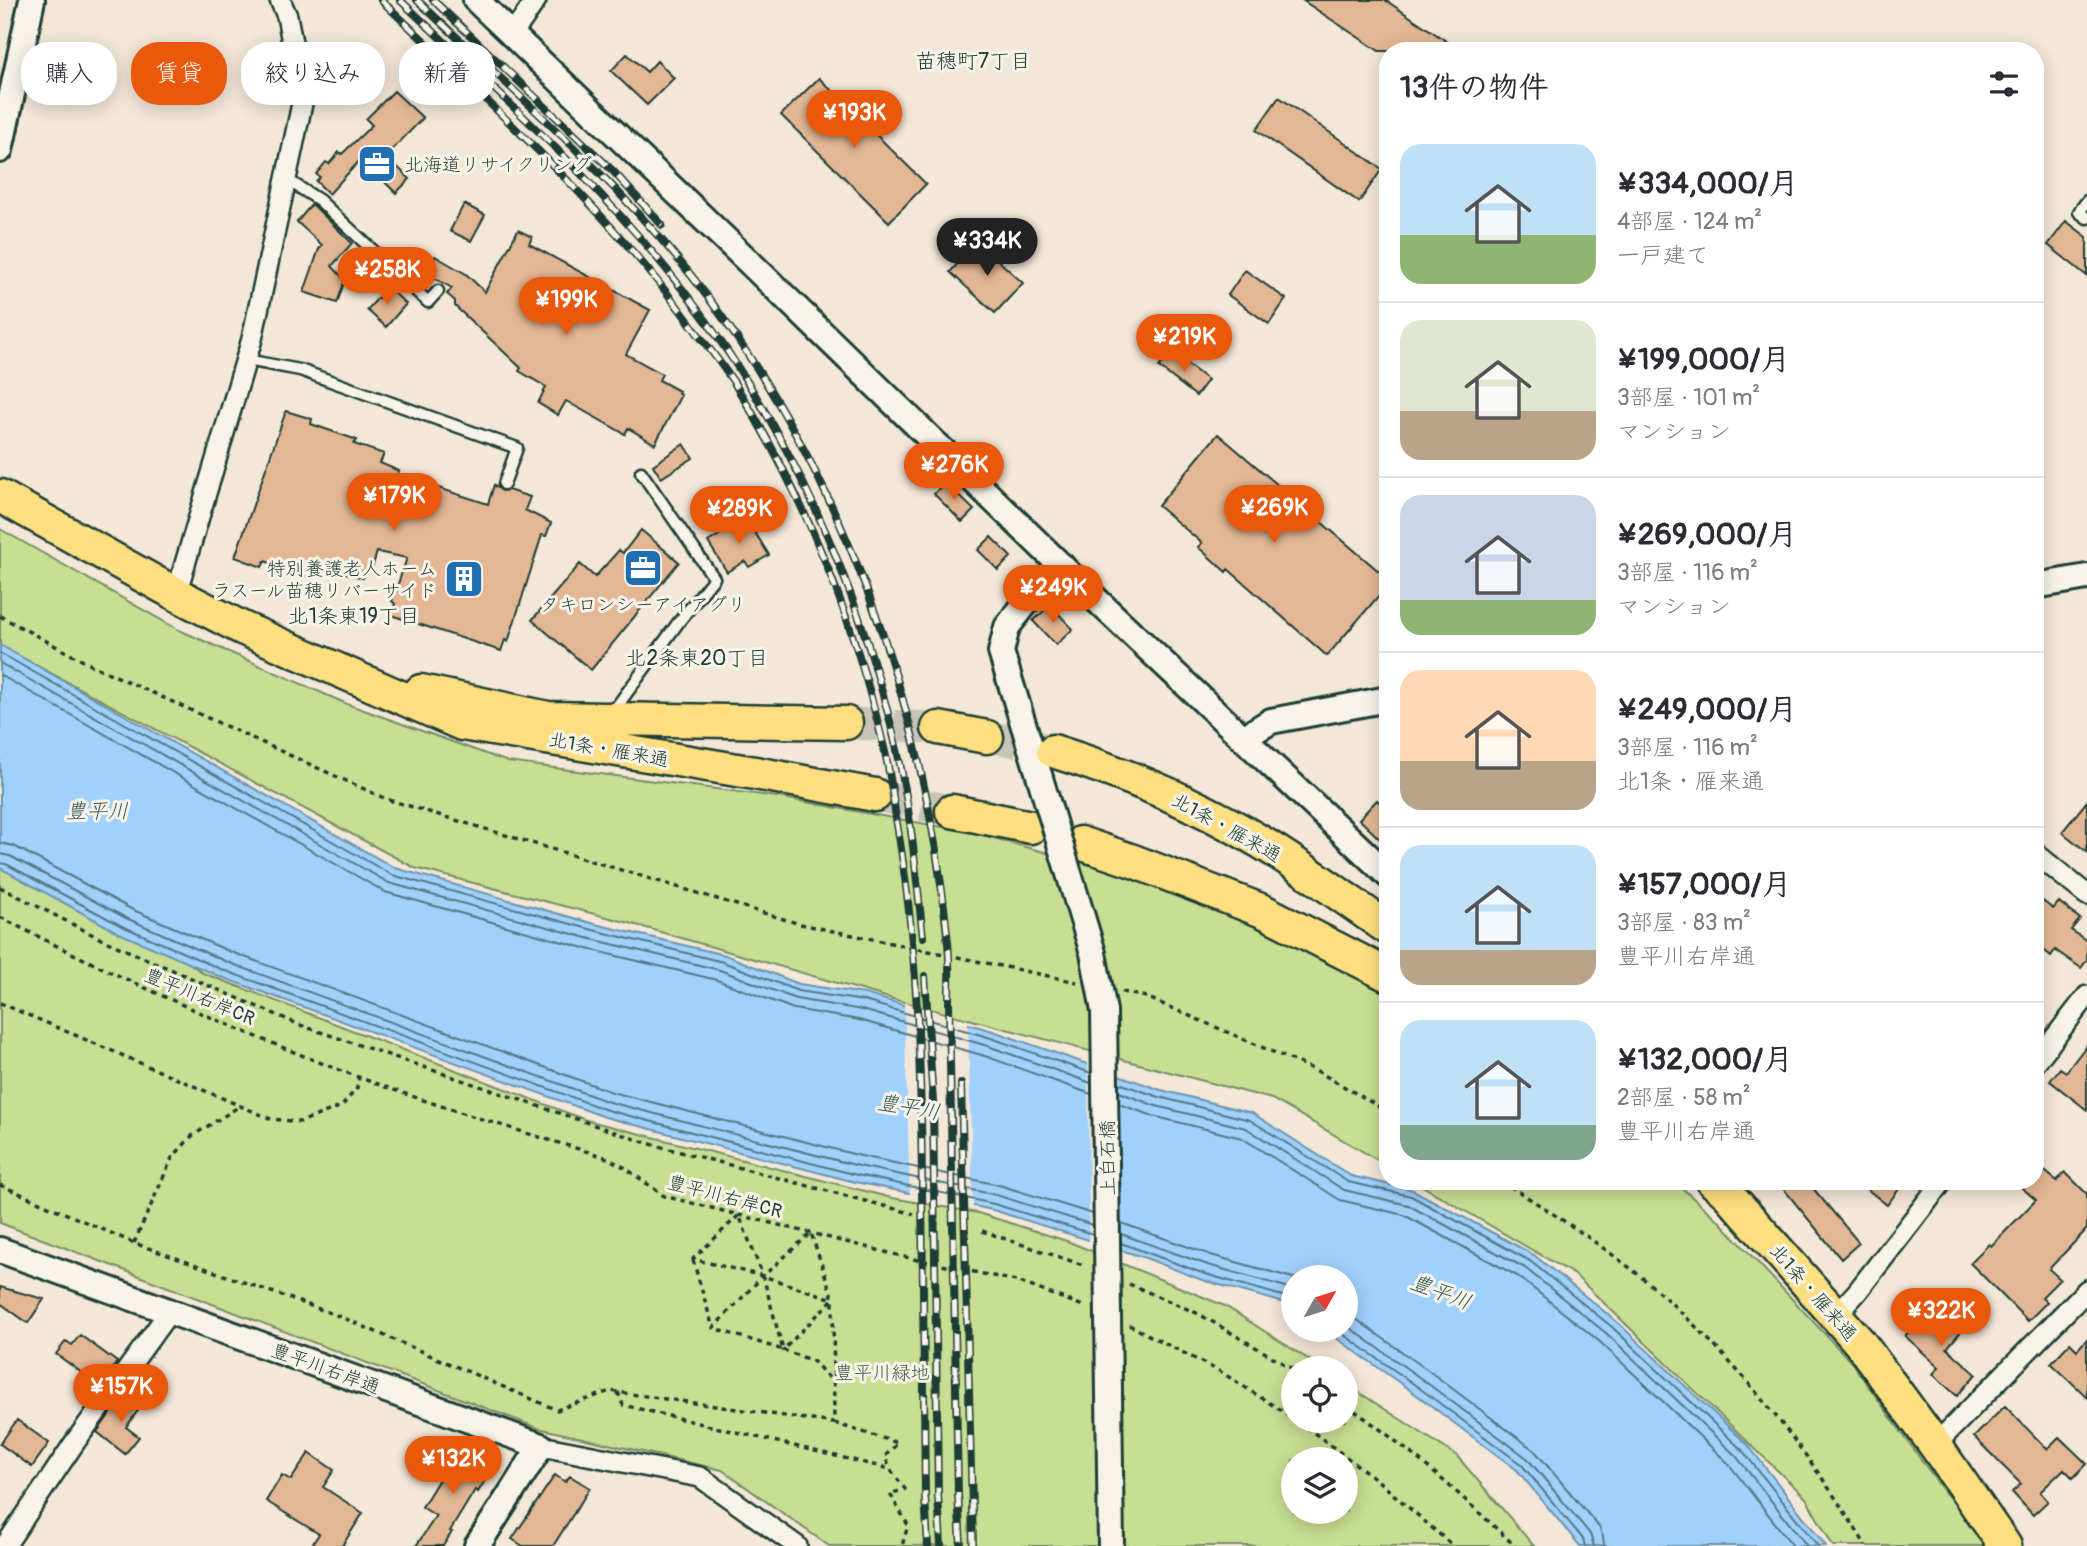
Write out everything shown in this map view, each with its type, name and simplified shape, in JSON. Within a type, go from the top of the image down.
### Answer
[{"type":"highway","name":"北1条・雁来通","points":[[0,496],[242,628],[462,724],[874,795]]},
{"type":"highway","name":"北1条・雁来通","points":[[351,677],[548,718],[846,723]]},
{"type":"highway","points":[[939,728],[986,737]]},
{"type":"highway","name":"北1条・雁来通","points":[[1046,765],[1094,764],[1186,802],[1260,841],[1379,922]]},
{"type":"highway","points":[[952,811],[1031,827]]},
{"type":"highway","points":[[1080,843],[1263,911],[1379,970]]},
{"type":"highway","name":"北1条・雁来通","points":[[1724,1190],[1860,1343],[1936,1445],[2006,1546]]},
{"type":"street","points":[[0,150],[32,0]]},
{"type":"street","points":[[176,594],[252,339],[303,99],[288,16],[280,0]]},
{"type":"street","points":[[476,0],[1062,566],[1379,866]]},
{"type":"street","points":[[512,35],[536,0]]},
{"type":"street","name":"上白石橋","points":[[1062,566],[1041,584],[1007,626],[1000,652],[1046,765],[1093,953],[1104,1011],[1111,1546]]},
{"type":"street","points":[[2044,584],[2087,577]]},
{"type":"street","points":[[1243,738],[1271,721],[1379,701]]},
{"type":"street","points":[[2044,860],[2087,895]]},
{"type":"street","points":[[2044,1051],[2087,996]]},
{"type":"street","points":[[1836,1315],[1936,1190]]},
{"type":"street","name":"豊平川右岸通","points":[[0,1250],[541,1446]]},
{"type":"street","points":[[1936,1445],[2087,1290]]},
{"type":"street","points":[[5,1546],[75,1442],[169,1312]]},
{"type":"street","points":[[477,1546],[541,1446],[699,1477],[797,1546]]},
{"type":"lane","points":[[286,179],[319,200],[428,302],[438,291]]},
{"type":"lane","points":[[2087,201],[2079,212],[2087,218]]},
{"type":"lane","points":[[247,360],[300,370],[517,448],[504,484]]},
{"type":"lane","points":[[607,718],[714,578],[641,472]]},
{"type":"path","points":[[0,616],[87,663],[386,799],[800,925],[1079,983]]},
{"type":"path","points":[[0,887],[105,941],[300,1026],[647,1143],[914,1214]]},
{"type":"path","name":"豊平川右岸CR","points":[[0,917],[142,987],[277,1045],[359,1077],[606,1157],[664,1196],[989,1277],[1016,1281],[1094,1310]]},
{"type":"path","points":[[1119,991],[1146,997],[1317,1071],[1379,1107]]},
{"type":"path","points":[[0,1003],[271,1119],[300,1122],[342,1106],[358,1088],[359,1077]]},
{"type":"path","points":[[134,1243],[172,1158],[192,1136],[240,1107]]},
{"type":"path","points":[[0,1185],[134,1243],[339,1316],[557,1410],[610,1391],[834,1423],[898,1443],[885,1456],[890,1469],[905,1489],[890,1493],[908,1525],[902,1546]]},
{"type":"path","points":[[1516,1190],[1633,1271],[1702,1332],[1765,1401],[1850,1519],[1866,1546]]},
{"type":"path","points":[[693,1259],[739,1215],[762,1276],[783,1350]]},
{"type":"path","points":[[982,1231],[1093,1268]]},
{"type":"path","points":[[713,1328],[762,1276],[811,1233],[833,1299],[834,1423]]},
{"type":"path","points":[[693,1259],[762,1276],[833,1299]]},
{"type":"path","points":[[693,1259],[713,1328]]},
{"type":"path","points":[[1128,1284],[1199,1314],[1281,1362]]},
{"type":"path","points":[[783,1350],[833,1299]]},
{"type":"path","points":[[1127,1324],[1220,1372],[1281,1410]]},
{"type":"path","points":[[713,1328],[813,1361],[834,1382]]},
{"type":"path","points":[[618,1392],[622,1405],[890,1469]]},
{"type":"path","points":[[1358,1413],[1449,1484],[1515,1546]]},
{"type":"path","points":[[1317,1433],[1376,1479],[1453,1546]]},
{"type":"green space","points":[[0,529],[179,630],[347,704],[508,762],[778,797],[975,833],[1109,870],[1323,947],[1379,974],[1379,1161],[1272,1099],[896,1000],[626,922],[415,868],[0,646]]},
{"type":"green space","name":"豊平川緑地","points":[[0,841],[75,879],[203,973],[586,1120],[892,1198],[978,1213],[1067,1241],[1225,1306],[1303,1356],[1281,1356],[1281,1433],[1358,1433],[1358,1392],[1457,1456],[1534,1546],[829,1546],[722,1470],[538,1428],[0,1223]]},
{"type":"green space","points":[[1429,1190],[1684,1190],[1720,1222],[1851,1362],[1945,1493],[1991,1546],[1833,1546],[1806,1498],[1575,1275]]},
{"type":"water","name":"豊平川","points":[[0,645],[395,868],[595,924],[725,955],[799,984],[865,994],[993,1031],[1161,1090],[1252,1113],[1351,1176],[1379,1182],[1379,1190],[1413,1190],[1534,1255],[1616,1321],[1748,1445],[1826,1546],[1580,1546],[1517,1470],[1342,1342],[1358,1342],[1358,1265],[1281,1265],[1281,1302],[1202,1280],[1143,1257],[993,1210],[855,1182],[605,1117],[221,977],[119,933],[0,868]]},
{"type":"pier","points":[[904,1002],[968,1021],[973,1210],[910,1197]]},
{"type":"pier","points":[[1088,1061],[1118,1072],[1118,1253],[1089,1244]]},
{"type":"building","points":[[1302,0],[1385,0],[1448,42],[1379,42],[1379,51]]},
{"type":"building","points":[[627,54],[647,72],[657,61],[674,78],[647,105],[611,71]]},
{"type":"building","points":[[819,78],[926,184],[889,222],[781,115]]},
{"type":"building","points":[[394,91],[399,96],[399,105],[409,105],[423,118],[386,156],[410,179],[396,193],[361,159],[329,194],[316,181],[320,177],[316,174],[326,162],[329,164],[339,152],[342,154],[372,125],[366,119],[380,105],[385,105],[385,100]]},
{"type":"building","points":[[1279,97],[1379,167],[1379,173],[1359,202],[1256,130]]},
{"type":"building","points":[[312,204],[352,243],[332,266],[345,280],[337,303],[304,292],[322,245],[297,222]]},
{"type":"building","points":[[464,204],[485,215],[471,241],[450,231]]},
{"type":"building","points":[[2066,221],[2087,237],[2087,276],[2048,245]]},
{"type":"building","points":[[518,230],[532,237],[529,244],[650,310],[626,354],[662,374],[659,380],[679,391],[681,395],[655,444],[628,428],[625,434],[566,401],[558,415],[538,403],[546,387],[519,371],[521,368],[455,306],[455,301],[447,294],[452,288],[425,273],[435,256],[466,274],[485,292]]},
{"type":"building","points":[[978,242],[1023,283],[995,313],[950,272]]},
{"type":"building","points":[[1245,270],[1286,299],[1269,324],[1228,295]]},
{"type":"building","points":[[388,287],[406,304],[386,327],[367,310]]},
{"type":"building","points":[[1171,352],[1208,380],[1196,396],[1159,367]]},
{"type":"building","points":[[286,411],[312,419],[311,424],[357,440],[354,444],[384,454],[380,463],[399,471],[390,494],[418,507],[426,484],[488,504],[494,485],[502,491],[508,490],[530,497],[525,510],[551,523],[546,536],[542,535],[508,642],[505,640],[501,651],[391,615],[395,604],[392,601],[407,558],[377,552],[371,571],[367,569],[363,578],[315,564],[309,577],[265,561],[262,567],[235,557]]},
{"type":"building","points":[[1218,434],[1379,571],[1379,595],[1327,656],[1228,569],[1226,572],[1198,547],[1202,543],[1158,506]]},
{"type":"building","points":[[684,444],[693,458],[661,478],[653,465]]},
{"type":"building","points":[[945,482],[974,510],[962,522],[934,494]]},
{"type":"building","points":[[746,518],[769,555],[749,567],[745,561],[727,572],[708,542]]},
{"type":"building","points":[[641,530],[679,562],[591,670],[532,620],[580,564],[595,577],[619,550],[623,553]]},
{"type":"building","points":[[991,537],[1011,557],[998,570],[978,550]]},
{"type":"building","points":[[1050,605],[1073,629],[1056,645],[1033,621]]},
{"type":"building","points":[[1377,800],[1379,802],[1379,838],[1359,819]]},
{"type":"building","points":[[2087,801],[2087,852],[2062,832]]},
{"type":"building","points":[[2044,902],[2053,909],[2059,902],[2080,919],[2071,930],[2087,941],[2087,960],[2081,968],[2055,950],[2051,956],[2044,950]]},
{"type":"building","points":[[2087,1045],[2087,1110],[2050,1081],[2060,1068],[2066,1072]]},
{"type":"building","points":[[2044,1170],[2057,1181],[2065,1172],[2087,1194],[2087,1229],[2049,1269],[2060,1279],[2042,1297],[2047,1302],[2028,1321],[1970,1263],[1989,1244],[1991,1246],[2036,1200],[2024,1190],[2044,1190]]},
{"type":"building","points":[[1784,1190],[1815,1190],[1859,1243],[1841,1259]]},
{"type":"building","points":[[1868,1190],[1898,1190],[1887,1205]]},
{"type":"building","points":[[0,1287],[44,1299],[28,1323],[0,1303]]},
{"type":"building","points":[[1934,1303],[1963,1329],[1947,1348],[1976,1374],[1957,1396],[1933,1374],[1939,1367],[1905,1336]]},
{"type":"building","points":[[80,1335],[117,1362],[100,1386],[56,1354],[66,1341],[72,1345]]},
{"type":"building","points":[[2087,1339],[2087,1397],[2051,1363],[2070,1343],[2077,1350]]},
{"type":"building","points":[[125,1393],[142,1405],[126,1427],[139,1437],[125,1454],[97,1432]]},
{"type":"building","points":[[2005,1406],[2047,1449],[2059,1437],[2087,1464],[2073,1478],[2064,1469],[2040,1492],[2048,1501],[2033,1515],[2012,1492],[2021,1484],[1974,1437]]},
{"type":"building","points":[[17,1420],[49,1443],[32,1467],[0,1444]]},
{"type":"building","points":[[458,1448],[492,1469],[478,1492],[475,1490],[443,1546],[416,1546],[436,1516],[422,1507]]},
{"type":"building","points":[[309,1453],[334,1470],[323,1487],[363,1513],[342,1546],[311,1546],[319,1534],[266,1501],[282,1475],[291,1480]]},
{"type":"building","points":[[555,1475],[565,1482],[570,1476],[590,1488],[553,1546],[523,1546],[512,1539]]},
{"type":"tunnel","points":[[846,723],[938,728]]},
{"type":"tunnel","points":[[987,737],[1053,751]]},
{"type":"tunnel","points":[[875,795],[952,811]]},
{"type":"railway","points":[[381,0],[506,119],[587,201],[663,288],[733,381],[759,424],[804,514],[859,655],[887,760],[909,909],[917,1001],[928,1546]]},
{"type":"railway","points":[[400,0],[511,104],[583,176],[651,251],[721,341],[787,451],[840,567],[881,688],[906,796],[923,937]]},
{"type":"railway","points":[[417,0],[596,169],[663,241],[694,279],[746,352],[793,429],[833,510],[868,593],[897,678],[919,765],[937,854],[948,943],[961,1546]]},
{"type":"railway","points":[[433,0],[613,171],[662,225]]},
{"type":"railway","points":[[925,976],[933,1102],[941,1546]]},
{"type":"railway","points":[[961,1084],[973,1546]]},
{"type":"place","name":"北海道リサイクリング","points":[[377,164]]},
{"type":"place","name":"タキロンシーアイアグリ","points":[[643,568]]},
{"type":"place","name":"特別養護老人ホーム ラスール苗穂リバーサイド","points":[[464,579]]},
{"type":"district","name":"苗穂町7丁目","points":[[973,61]]},
{"type":"district","name":"北1条東19丁目","points":[[354,616]]},
{"type":"district","name":"北2条東20丁目","points":[[697,658]]}]
